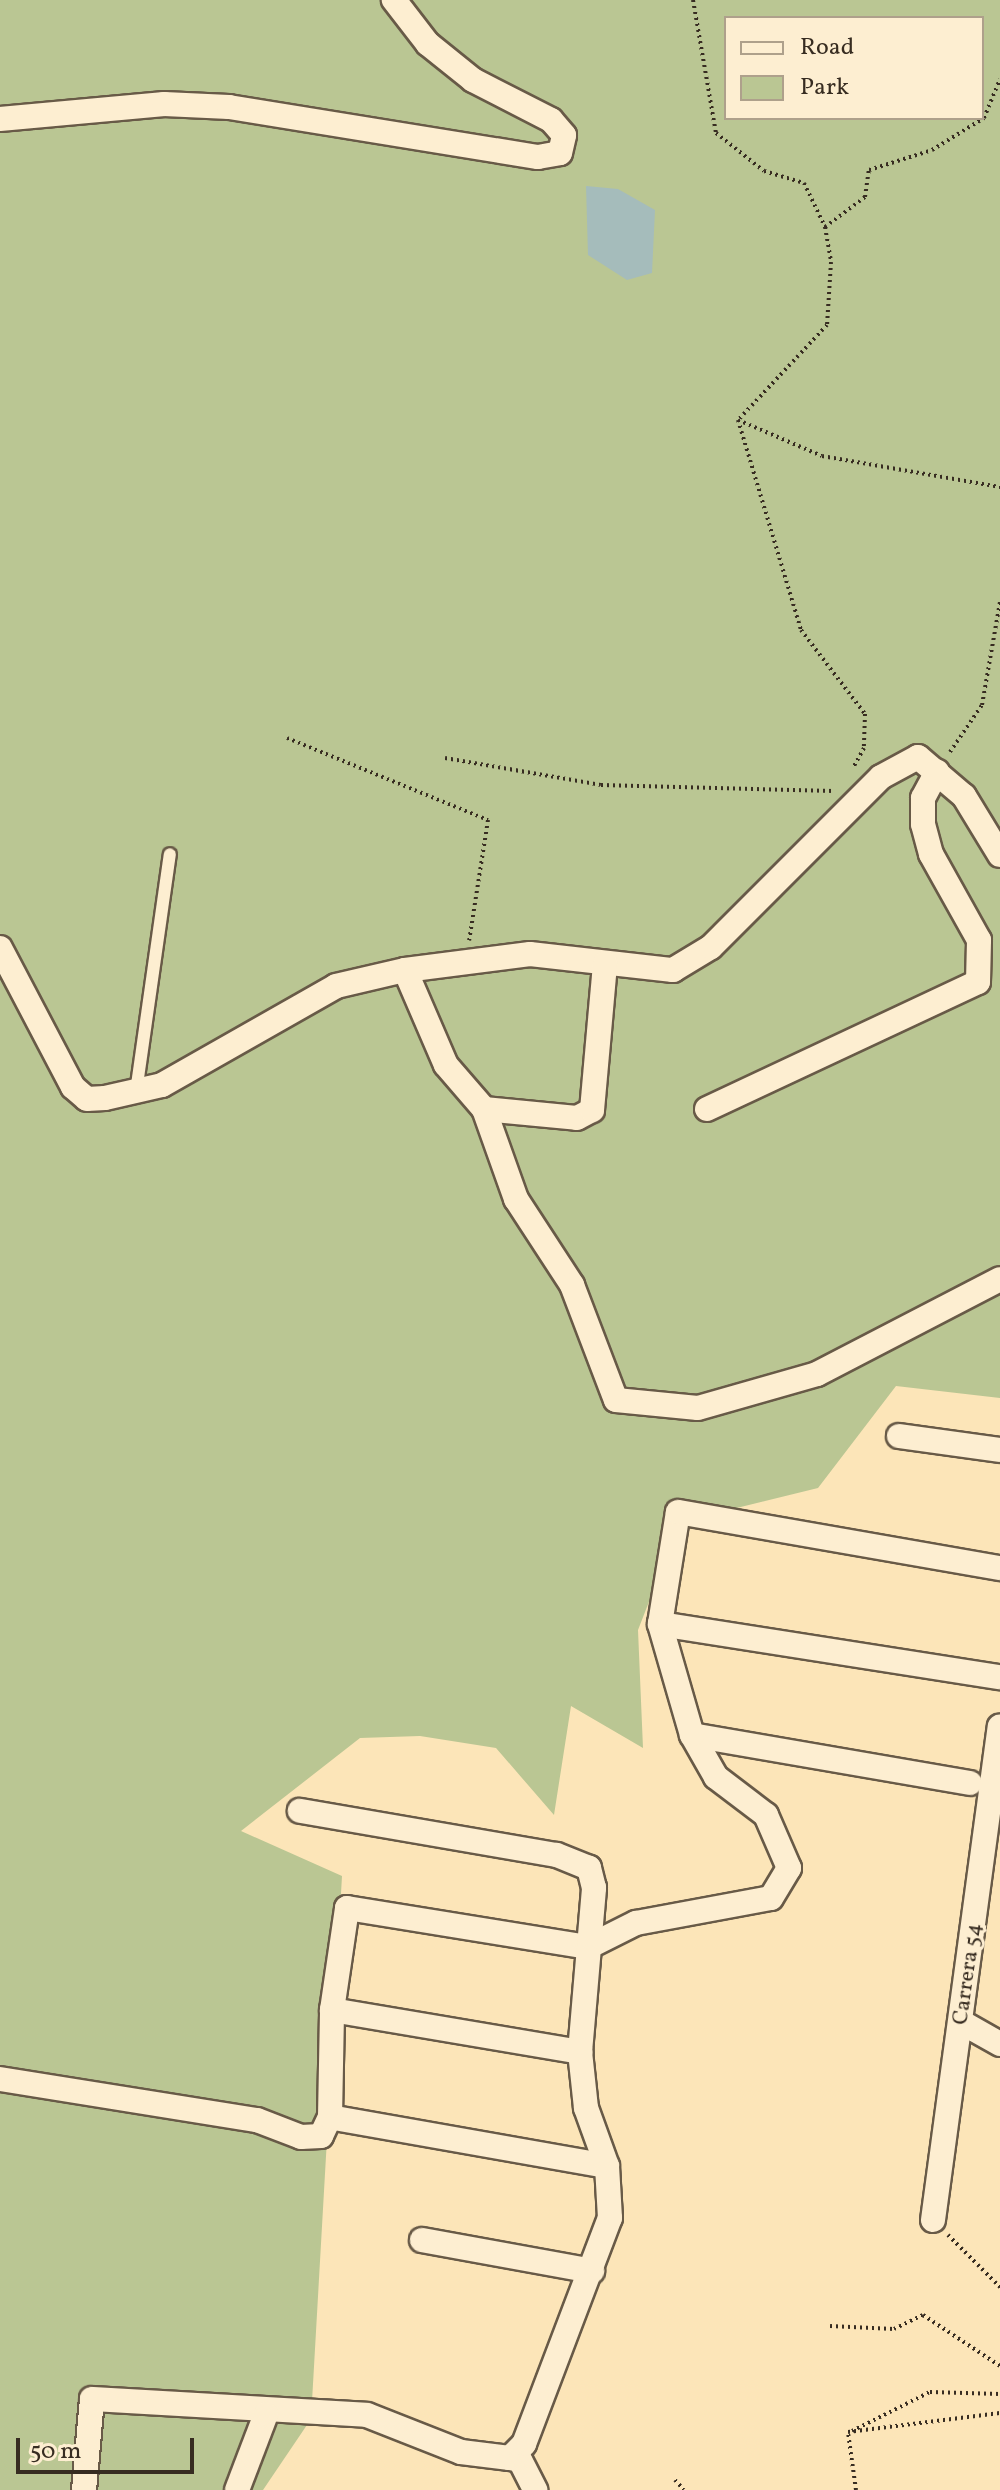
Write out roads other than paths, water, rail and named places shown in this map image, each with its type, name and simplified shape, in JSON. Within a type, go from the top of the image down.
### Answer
[{"type":"street","points":[[0,119],[164,104],[216,107],[538,157],[560,153],[564,135],[551,120],[473,80],[428,44],[394,0]]},
{"type":"street","points":[[0,948],[73,1087],[87,1099],[162,1085],[309,998],[405,970],[465,957],[530,954],[673,970],[690,963],[897,764],[918,757],[964,796],[1000,855]]},
{"type":"street","points":[[707,1109],[978,982],[979,940],[943,880],[923,824],[923,798],[937,772]]},
{"type":"street","points":[[484,1109],[577,1118],[592,1110],[605,964]]},
{"type":"street","points":[[405,970],[446,1065],[484,1109],[516,1199],[572,1285],[616,1400],[698,1408],[817,1374],[1000,1279]]},
{"type":"street","points":[[899,1436],[1000,1450]]},
{"type":"street","points":[[0,2079],[257,2120],[301,2137],[321,2136],[330,2117],[332,2010],[347,1908],[588,1947],[636,1923],[771,1898],[789,1868],[766,1815],[716,1777],[692,1735],[660,1624],[678,1512],[1000,1568]]},
{"type":"street","points":[[660,1624],[1000,1677]]},
{"type":"street","name":"Carrera 54","points":[[933,2220],[1000,1727]]},
{"type":"street","points":[[692,1735],[970,1783]]},
{"type":"street","points":[[300,1811],[556,1855],[589,1868],[588,1947],[580,2052],[586,2108],[607,2166],[610,2218],[524,2444],[510,2458]]},
{"type":"street","points":[[332,2010],[580,2052]]},
{"type":"street","points":[[961,2022],[1000,2044]]},
{"type":"street","points":[[330,2117],[607,2166]]},
{"type":"street","points":[[422,2240],[592,2271]]},
{"type":"street","points":[[84,2490],[92,2399],[266,2414],[367,2415],[461,2452],[520,2460],[535,2490]]},
{"type":"street","points":[[237,2490],[266,2414]]},
{"type":"lane","points":[[136,1092],[170,854]]},
{"type":"water","points":[[586,186],[618,189],[655,210],[652,273],[627,280],[588,255]]}]
